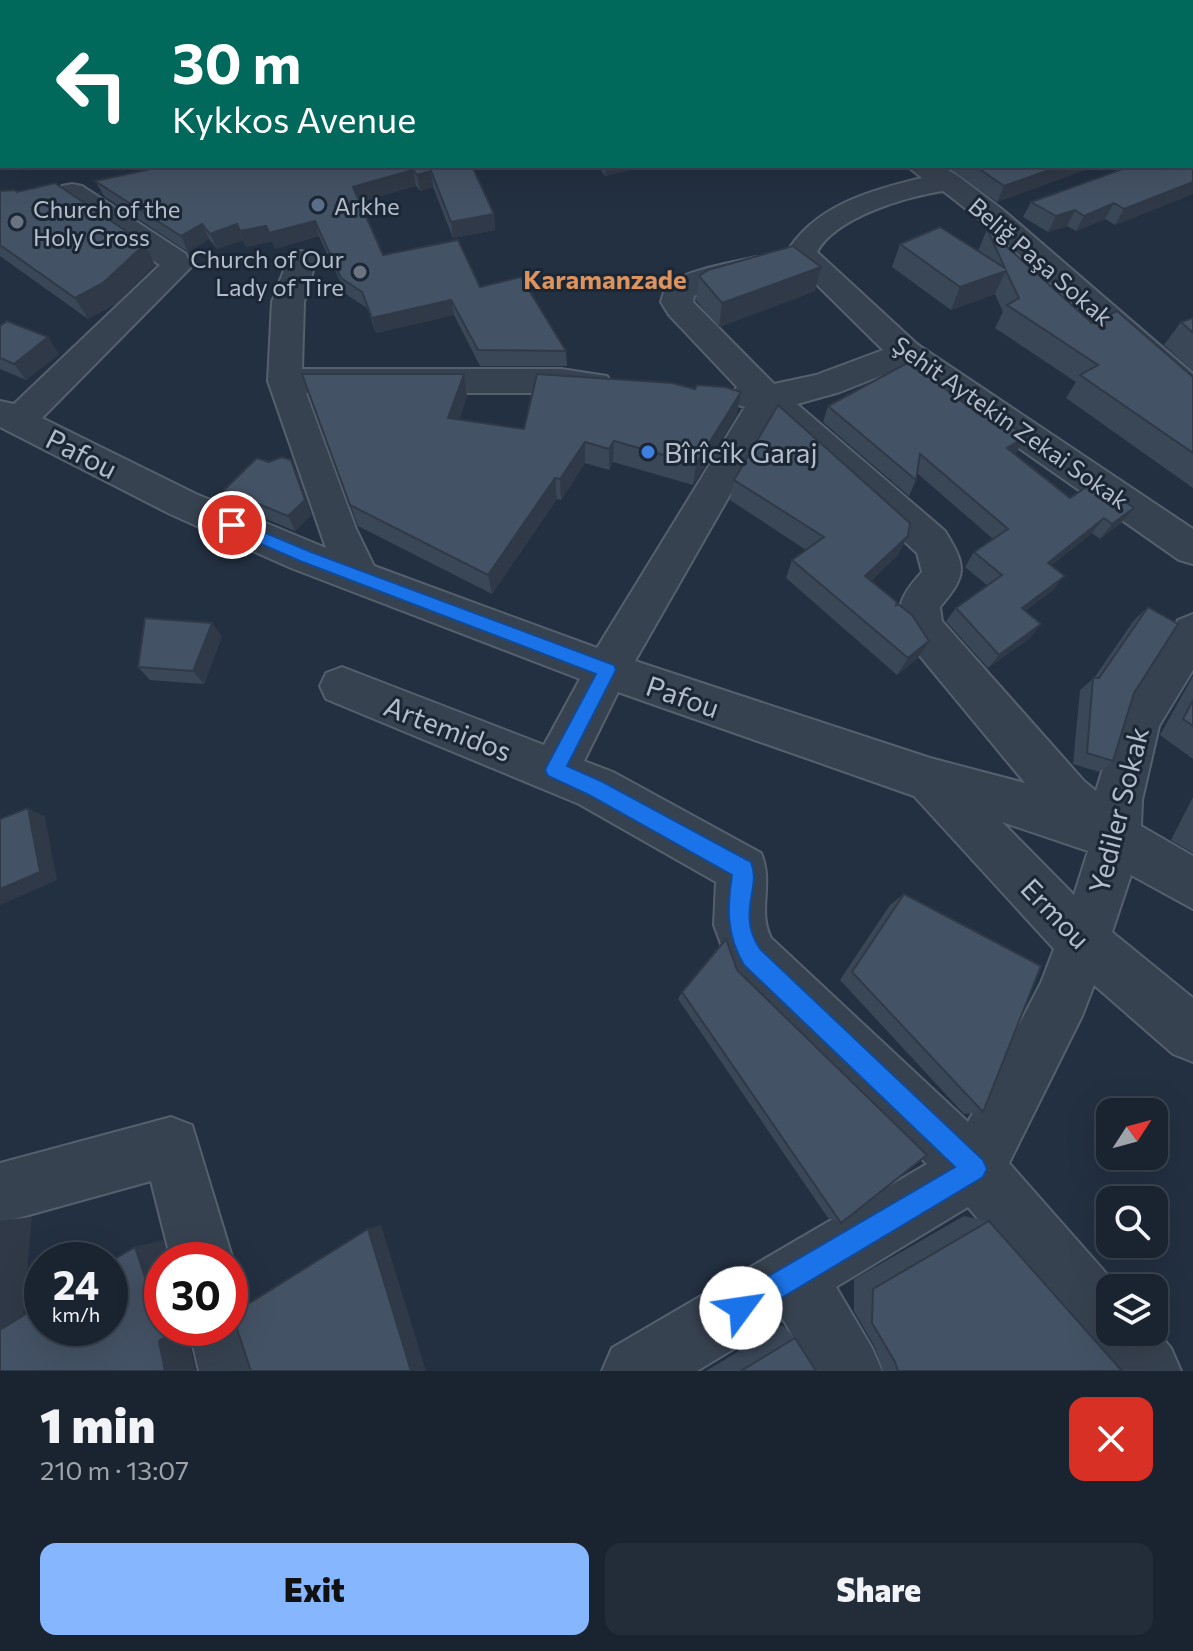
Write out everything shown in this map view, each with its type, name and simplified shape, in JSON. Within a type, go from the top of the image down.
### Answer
[{"type":"street","name":"Beliğ Paşa Sokak","points":[[924,168],[1007,211],[1193,393]]},
{"type":"street","points":[[948,182],[919,185],[841,216],[806,241],[801,254],[693,284],[680,291],[677,302],[703,334],[768,398],[931,542],[941,559],[942,576],[919,606],[919,620],[925,632],[1067,797],[1116,838]]},
{"type":"street","points":[[10,417],[176,267],[175,260],[56,195],[104,184]]},
{"type":"street","name":"Şehit Aytekin Zekai Sokak","points":[[801,254],[906,353],[1193,549]]},
{"type":"street","points":[[301,260],[288,302],[285,381],[337,529],[358,576]]},
{"type":"street","points":[[720,394],[768,398],[831,381],[906,353]]},
{"type":"street","points":[[285,381],[561,381],[625,386]]},
{"type":"street","points":[[555,770],[607,670],[768,398]]},
{"type":"street","name":"Pafou","points":[[10,417],[183,504],[358,576],[607,670],[930,780],[1035,808],[1116,838],[1193,884]]},
{"type":"street","name":"Yediler Sokak","points":[[975,1169],[1063,997],[1110,864],[1116,838],[1118,800],[1138,721],[1193,632]]},
{"type":"street","name":"Artemidos","points":[[342,686],[596,788],[743,870],[737,913],[744,944],[752,957],[975,1169]]},
{"type":"street","name":"Ermou","points":[[930,780],[1081,940],[1193,1034]]},
{"type":"street","points":[[0,1193],[171,1146],[197,1242]]},
{"type":"street","points":[[635,1371],[975,1169],[1096,1311]]},
{"type":"street","points":[[793,1276],[849,1371]]},
{"type":"street","points":[[226,1346],[232,1371]]},
{"type":"street","points":[[1126,1346],[1148,1371]]},
{"type":"building","points":[[156,168],[473,168],[494,214],[451,222],[431,171],[417,175],[413,170],[353,187],[383,255],[458,240],[480,287],[521,277],[566,351],[478,350],[451,300],[372,318],[362,292],[341,278],[315,221],[269,233],[266,226],[240,231],[237,224],[210,234],[202,224],[181,236],[95,181]]},
{"type":"building","points":[[978,168],[1054,168],[1004,186]]},
{"type":"building","points":[[1125,168],[1193,168],[1193,182],[1124,209],[1114,203],[1084,216],[1075,210],[1056,216],[1031,202]]},
{"type":"building","points":[[55,183],[145,244],[103,283],[75,298],[0,245],[0,191],[17,192]]},
{"type":"building","points":[[940,227],[1005,268],[987,229],[1092,323],[1117,311],[1193,377],[1193,453],[1080,375],[1098,365],[1007,305],[1019,298],[1006,271],[960,287],[900,244]]},
{"type":"building","points":[[793,246],[821,267],[722,303],[699,276],[708,270]]},
{"type":"building","points":[[1193,318],[1193,333],[1181,322]]},
{"type":"building","points":[[7,321],[48,337],[14,364],[0,358],[0,326]]},
{"type":"building","points":[[909,362],[983,417],[992,411],[1026,437],[1007,448],[1070,498],[1095,481],[1134,508],[1112,524],[1104,518],[1048,563],[1065,576],[1022,608],[1041,624],[999,655],[956,608],[1002,575],[974,552],[1008,529],[920,454],[916,480],[828,406]]},
{"type":"building","points":[[302,374],[464,374],[448,418],[524,429],[537,374],[672,383],[695,389],[697,385],[725,387],[741,392],[696,464],[614,441],[609,449],[585,442],[560,479],[555,478],[488,575],[350,505]]},
{"type":"building","points":[[778,405],[910,523],[908,536],[865,576],[897,602],[896,605],[912,615],[929,641],[908,658],[792,560],[824,537],[734,480]]},
{"type":"building","points":[[282,457],[291,460],[305,500],[288,516],[224,490],[257,458],[269,462]]},
{"type":"building","points":[[1148,607],[1178,624],[1134,693],[1113,761],[1087,753],[1093,678],[1099,678]]},
{"type":"building","points":[[145,618],[212,623],[193,671],[138,667]]},
{"type":"building","points":[[1193,700],[1193,726],[1183,719]]},
{"type":"building","points":[[28,808],[40,872],[0,889],[0,819]]},
{"type":"building","points":[[904,894],[1041,966],[983,1112],[852,972]]},
{"type":"building","points":[[726,939],[737,970],[927,1155],[841,1223],[682,992]]},
{"type":"building","points":[[989,1221],[1096,1342],[1096,1346],[1100,1346],[1122,1371],[898,1371],[872,1323],[873,1289]]},
{"type":"building","points":[[368,1229],[411,1371],[251,1371],[243,1346],[248,1346],[248,1304]]},
{"type":"building","points":[[135,1247],[144,1274],[144,1346],[160,1346],[165,1371],[0,1371],[0,1330],[24,1315],[24,1346],[128,1346],[128,1251]]},
{"type":"building","points":[[795,1338],[816,1371],[741,1371]]},
{"type":"place","name":"Arkhe","points":[[318,205]]},
{"type":"place","name":"Church of the Holy Cross","points":[[17,222]]},
{"type":"place","name":"Church of Our Lady of Tire","points":[[360,272]]},
{"type":"place","name":"Bîrîcîk Garaj","points":[[648,452]]},
{"type":"district","name":"Karamanzade","points":[[605,278]]},
{"type":"route","points":[[232,525],[305,557],[607,670],[555,770],[596,788],[743,870],[737,913],[744,944],[752,957],[975,1169],[855,1237],[741,1308]]}]
